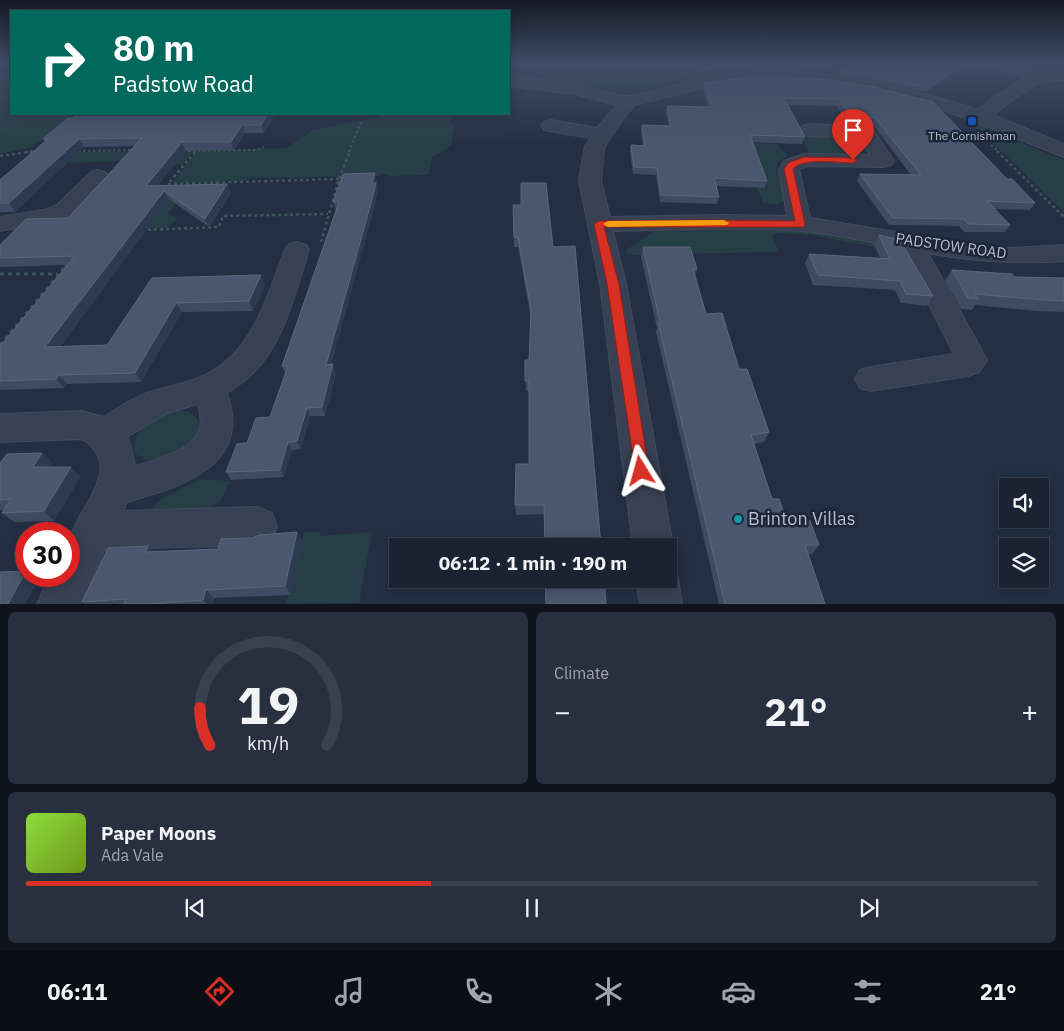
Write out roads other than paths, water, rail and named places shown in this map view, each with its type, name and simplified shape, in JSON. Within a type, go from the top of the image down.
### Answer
[{"type":"street","points":[[629,91],[624,109],[602,134],[594,149],[590,182],[613,284],[651,538]]},
{"type":"street","points":[[898,91],[982,117],[1064,151]]},
{"type":"street","points":[[982,117],[996,103],[1015,91]]},
{"type":"street","points":[[550,126],[602,134]]},
{"type":"street","points":[[800,224],[789,169],[791,165],[804,160],[889,168],[866,133],[809,130]]},
{"type":"street","points":[[0,224],[53,215],[65,210],[98,176]]},
{"type":"street","name":"PADSTOW ROAD","points":[[599,224],[703,222],[800,224],[848,230],[910,243],[983,254],[1022,256],[1064,253]]},
{"type":"street","points":[[871,379],[968,364],[972,360],[910,243]]},
{"type":"street","points":[[104,436],[127,419],[157,403],[209,388],[238,369],[258,344],[277,306],[297,250]]},
{"type":"street","points":[[115,488],[160,476],[190,461],[208,446],[216,430],[216,413],[209,388]]},
{"type":"street","points":[[0,428],[81,425],[96,428],[114,447],[118,463],[115,488],[58,604]]},
{"type":"street","points":[[94,531],[258,526]]},
{"type":"street","points":[[658,588],[661,604]]},
{"type":"place","name":"The Cornishman","points":[[972,121]]},
{"type":"place","name":"Brinton Villas","points":[[738,519]]}]
